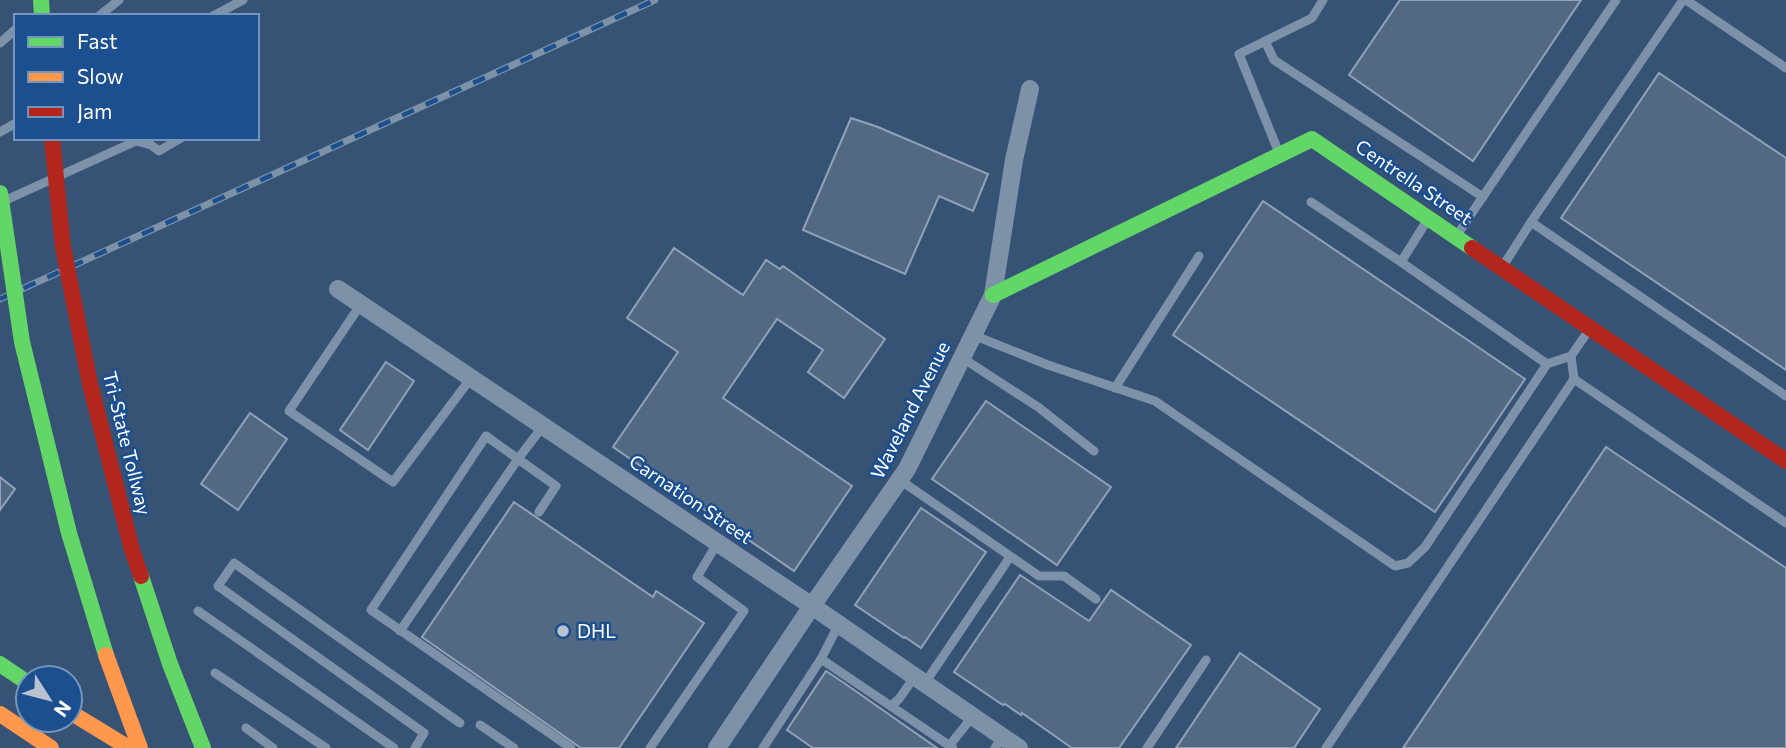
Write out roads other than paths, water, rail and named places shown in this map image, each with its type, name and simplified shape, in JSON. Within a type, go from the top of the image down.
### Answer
[{"type":"main road","name":"Centrella Street","points":[[993,295],[1312,139],[1786,461]]},
{"type":"main road","name":"Tri-State Tollway","points":[[52,140],[63,247],[93,397],[132,550],[170,664],[203,748]]},
{"type":"main road","points":[[0,193],[22,342],[69,533],[100,639],[140,748]]},
{"type":"main road","points":[[0,714],[51,748]]},
{"type":"main road","points":[[84,720],[130,748]]},
{"type":"street","name":"Waveland Avenue","points":[[717,748],[907,469],[993,295],[1014,160],[1030,89]]},
{"type":"street","name":"Carnation Street","points":[[338,289],[974,716],[999,742],[1019,748]]},
{"type":"lane","points":[[32,14],[47,0]]},
{"type":"lane","points":[[102,14],[119,0]]},
{"type":"lane","points":[[217,14],[243,0]]},
{"type":"lane","points":[[1279,155],[1239,54],[1311,18],[1323,0]]},
{"type":"lane","points":[[1457,236],[1616,0]]},
{"type":"lane","points":[[1502,267],[1685,0],[1786,68]]},
{"type":"lane","points":[[0,43],[14,31]]},
{"type":"lane","points":[[1265,41],[1274,60],[1483,197]]},
{"type":"lane","points":[[0,203],[135,140],[151,145],[159,151],[178,140]]},
{"type":"lane","points":[[1311,202],[1548,365]]},
{"type":"lane","points":[[1401,262],[1429,218]]},
{"type":"lane","points":[[1531,222],[1786,396]]},
{"type":"lane","points":[[1115,388],[1199,256]]},
{"type":"lane","points":[[361,304],[289,411],[393,482],[471,378]]},
{"type":"lane","points":[[973,335],[1048,365],[1155,401],[1395,566],[1408,563],[1424,547],[1548,365],[1571,356],[1590,329]]},
{"type":"lane","points":[[1326,748],[1574,379],[1571,356]]},
{"type":"lane","points":[[961,357],[1038,407],[1094,451]]},
{"type":"lane","points":[[1574,379],[1786,523]]},
{"type":"lane","points":[[401,631],[543,426]]},
{"type":"lane","points":[[539,512],[556,486],[486,436],[371,610],[571,748]]},
{"type":"lane","points":[[900,480],[1039,576],[1064,576],[1096,599]]},
{"type":"lane","points":[[650,748],[744,611],[697,577],[718,542]]},
{"type":"lane","points":[[891,706],[920,680],[1010,557]]},
{"type":"lane","points":[[415,748],[424,733],[218,586],[234,563],[460,723]]},
{"type":"lane","points":[[198,611],[394,748]]},
{"type":"lane","points":[[763,748],[821,659],[839,624]]},
{"type":"lane","points":[[821,659],[951,747],[974,716]]},
{"type":"lane","points":[[1147,748],[1206,660]]},
{"type":"lane","points":[[215,673],[326,748]]},
{"type":"lane","points":[[480,725],[514,748]]},
{"type":"lane","points":[[246,728],[273,748]]},
{"type":"railway","points":[[0,299],[655,0]]},
{"type":"place","name":"DHL","points":[[563,631]]}]
